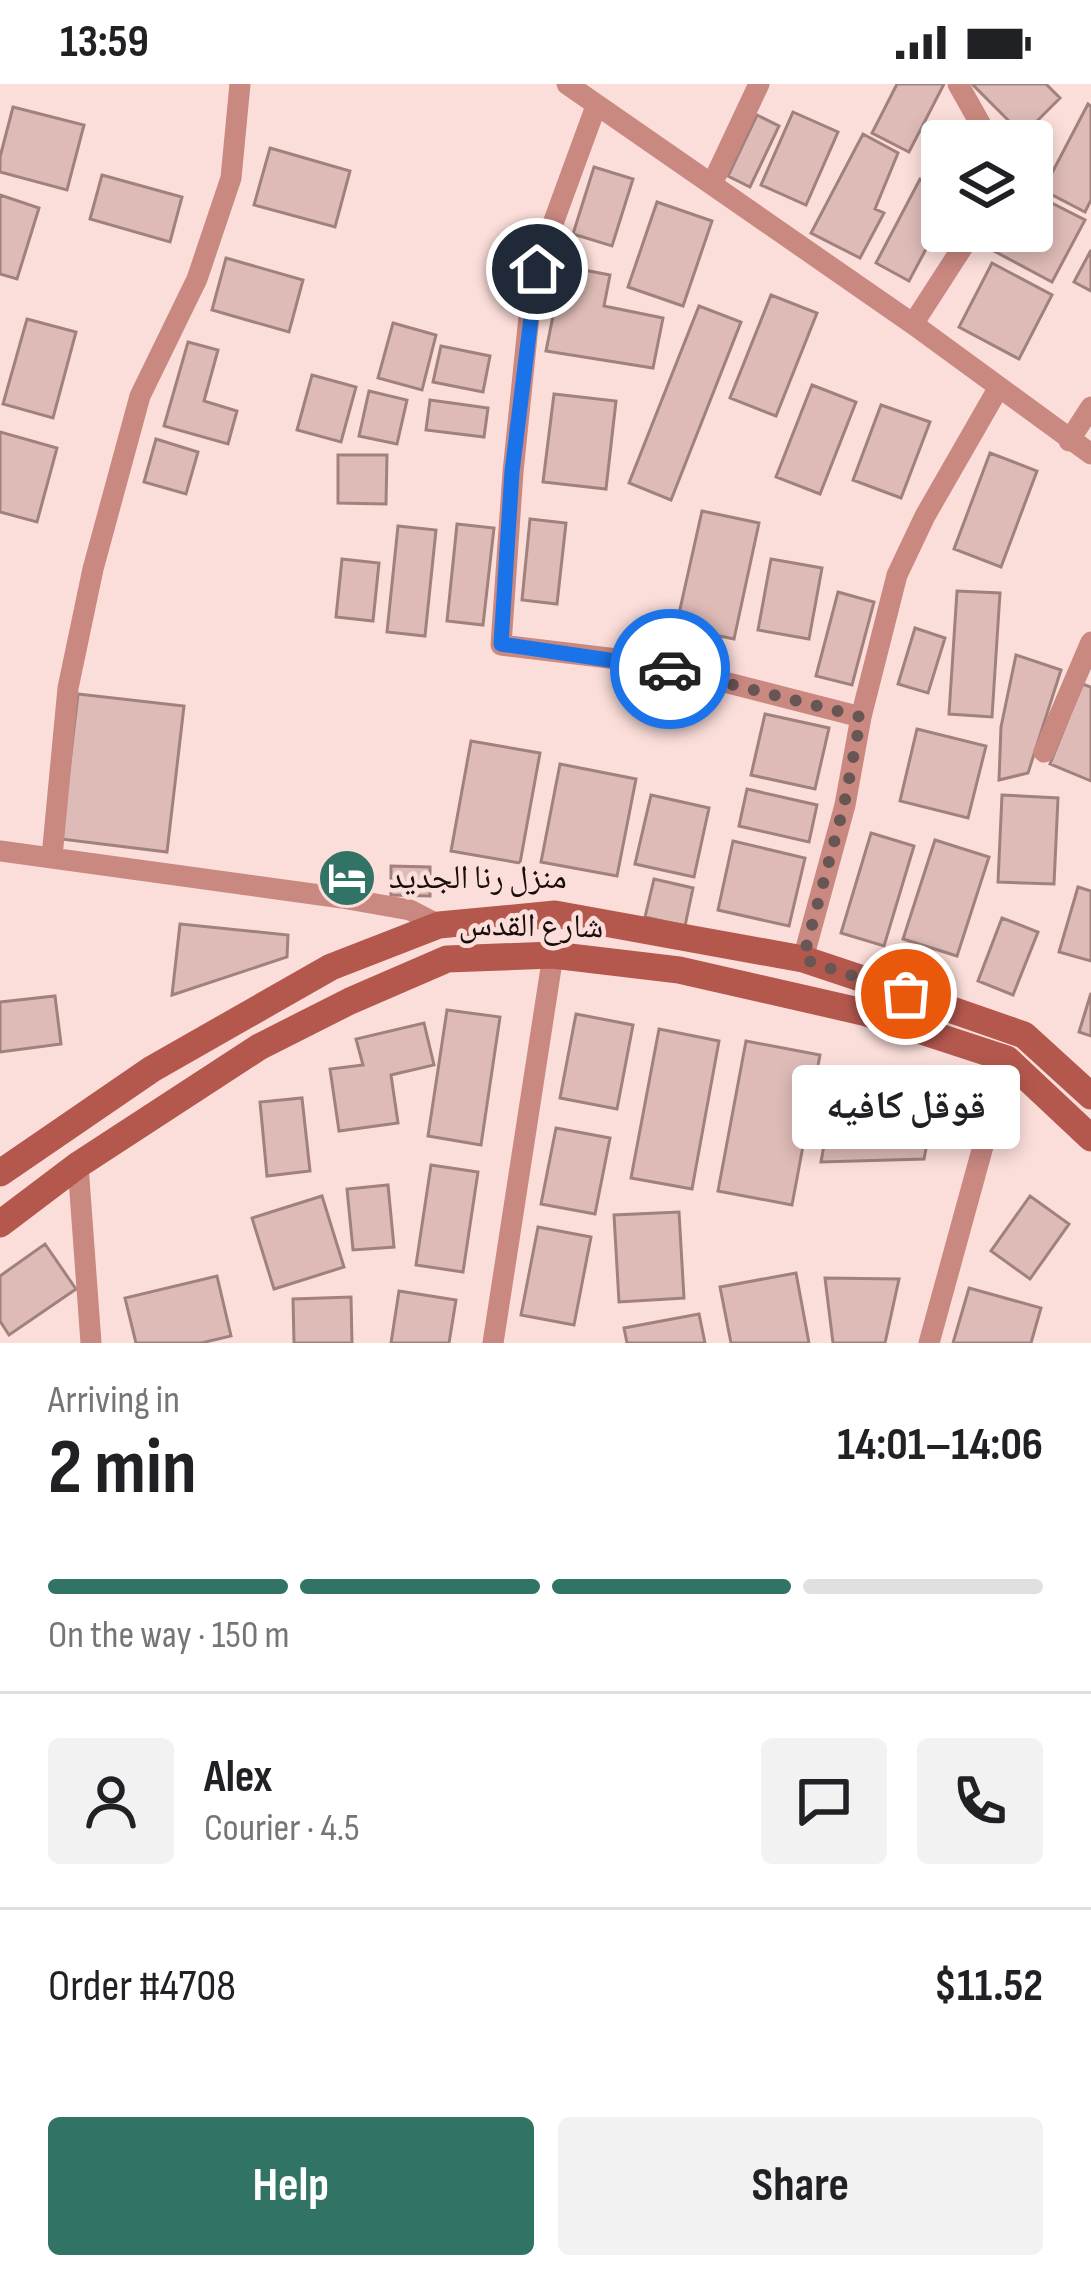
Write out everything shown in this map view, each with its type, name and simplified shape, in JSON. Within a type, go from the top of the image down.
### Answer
[{"type":"main road","name":"شارع القدس","points":[[0,1173],[152,1069],[332,967],[440,925],[555,914],[803,959],[1024,1035],[1091,1096]]},
{"type":"main road","name":"شارع القدس","points":[[0,1224],[78,1166],[260,1048],[447,959],[553,956],[679,970],[863,1012],[1007,1059],[1091,1138]]},
{"type":"street","points":[[52,857],[68,688],[93,569],[140,397],[196,279],[231,178],[240,84]]},
{"type":"street","points":[[567,84],[1091,454]]},
{"type":"street","points":[[712,184],[760,84]]},
{"type":"street","points":[[958,84],[978,120]]},
{"type":"street","points":[[596,106],[533,278],[512,472],[501,644],[650,664],[861,717]]},
{"type":"street","points":[[913,324],[959,252]]},
{"type":"street","points":[[803,959],[897,574],[999,387]]},
{"type":"street","points":[[1070,441],[1091,407]]},
{"type":"street","points":[[1044,752],[1091,642]]},
{"type":"street","points":[[0,851],[410,910],[440,925]]},
{"type":"street","points":[[493,1343],[553,956]]},
{"type":"street","points":[[929,1343],[1007,1059]]},
{"type":"street","points":[[78,1166],[91,1343]]},
{"type":"building","points":[[897,84],[944,84],[925,120],[921,120],[909,152],[872,133]]},
{"type":"building","points":[[972,84],[1046,84],[1060,98],[1038,120],[1008,120]]},
{"type":"building","points":[[1088,104],[1091,200],[1085,212],[1053,195],[1053,171]]},
{"type":"building","points":[[13,107],[84,125],[67,190],[0,172]]},
{"type":"building","points":[[793,112],[838,132],[806,205],[761,185]]},
{"type":"building","points":[[757,115],[779,126],[750,187],[728,176]]},
{"type":"building","points":[[863,134],[898,153],[875,209],[884,213],[860,258],[811,233]]},
{"type":"building","points":[[270,148],[350,171],[335,227],[254,205]]},
{"type":"building","points":[[594,167],[633,179],[612,246],[573,234]]},
{"type":"building","points":[[102,175],[182,197],[170,242],[90,219]]},
{"type":"building","points":[[920,179],[924,252],[909,281],[876,263]]},
{"type":"building","points":[[0,195],[39,208],[17,279],[0,274]]},
{"type":"building","points":[[657,202],[712,221],[683,306],[628,287]]},
{"type":"building","points":[[1053,204],[1085,220],[1052,282],[996,252],[1053,252]]},
{"type":"building","points":[[1091,250],[1091,291],[1074,282]]},
{"type":"building","points":[[226,258],[303,280],[289,332],[212,310]]},
{"type":"building","points":[[992,263],[1052,295],[1019,359],[959,327]]},
{"type":"building","points":[[563,266],[610,275],[604,306],[663,318],[653,368],[546,351]]},
{"type":"building","points":[[771,295],[817,313],[776,416],[730,398]]},
{"type":"building","points":[[699,306],[741,322],[671,500],[629,483]]},
{"type":"building","points":[[27,319],[76,332],[53,418],[3,404]]},
{"type":"building","points":[[393,323],[436,335],[422,390],[378,378]]},
{"type":"building","points":[[188,342],[218,350],[204,401],[237,411],[228,444],[164,426]]},
{"type":"building","points":[[441,346],[490,356],[483,392],[433,382]]},
{"type":"building","points":[[312,375],[356,387],[341,442],[297,430]]},
{"type":"building","points":[[812,385],[856,402],[820,494],[776,477]]},
{"type":"building","points":[[369,391],[407,400],[397,444],[359,436]]},
{"type":"building","points":[[554,394],[616,401],[606,489],[543,482]]},
{"type":"building","points":[[430,400],[488,408],[484,437],[426,430]]},
{"type":"building","points":[[881,405],[930,422],[901,498],[853,480]]},
{"type":"building","points":[[0,432],[57,448],[37,522],[0,512]]},
{"type":"building","points":[[156,439],[198,452],[186,494],[144,482]]},
{"type":"building","points":[[990,453],[1037,471],[1001,567],[954,549]]},
{"type":"building","points":[[338,455],[387,455],[386,504],[338,503]]},
{"type":"building","points":[[702,511],[759,523],[734,639],[676,627]]},
{"type":"building","points":[[530,519],[566,523],[557,604],[522,600]]},
{"type":"building","points":[[457,524],[494,528],[483,625],[447,621]]},
{"type":"building","points":[[398,526],[436,530],[425,636],[387,632]]},
{"type":"building","points":[[342,559],[379,563],[373,621],[336,617]]},
{"type":"building","points":[[771,559],[822,568],[809,639],[758,630]]},
{"type":"building","points":[[957,591],[1000,593],[992,717],[949,714]]},
{"type":"building","points":[[838,592],[874,602],[852,685],[816,676]]},
{"type":"building","points":[[915,628],[945,638],[928,693],[898,684]]},
{"type":"building","points":[[1016,655],[1061,670],[1028,773],[999,780],[1001,727]]},
{"type":"building","points":[[1082,684],[1091,687],[1091,781],[1050,764]]},
{"type":"building","points":[[78,694],[184,706],[167,852],[61,839]]},
{"type":"building","points":[[765,714],[829,728],[815,789],[751,775]]},
{"type":"building","points":[[917,729],[986,746],[968,818],[900,801]]},
{"type":"building","points":[[471,741],[540,753],[520,863],[451,851]]},
{"type":"building","points":[[560,764],[636,779],[617,876],[541,862]]},
{"type":"building","points":[[747,789],[817,805],[809,842],[739,826]]},
{"type":"building","points":[[651,795],[709,808],[694,877],[635,864]]},
{"type":"building","points":[[1002,795],[1058,798],[1054,884],[998,882]]},
{"type":"building","points":[[871,833],[914,846],[884,946],[841,933]]},
{"type":"building","points":[[935,840],[989,857],[957,956],[903,939]]},
{"type":"building","points":[[733,841],[805,858],[789,926],[718,910]]},
{"type":"building","points":[[391,866],[430,867],[430,896],[391,895]]},
{"type":"building","points":[[654,879],[693,888],[685,926],[645,917]]},
{"type":"building","points":[[1078,887],[1091,891],[1091,961],[1059,952]]},
{"type":"building","points":[[1002,918],[1038,932],[1013,995],[978,981]]},
{"type":"building","points":[[180,924],[288,935],[287,957],[172,995]]},
{"type":"building","points":[[1091,993],[1091,1036],[1079,1032]]},
{"type":"building","points":[[55,996],[61,1044],[0,1052],[0,1002]]},
{"type":"building","points":[[447,1010],[500,1017],[481,1145],[428,1136]]},
{"type":"building","points":[[576,1014],[633,1025],[617,1109],[560,1098]]},
{"type":"building","points":[[424,1023],[434,1065],[391,1075],[398,1123],[339,1131],[330,1069],[363,1065],[356,1039]]},
{"type":"building","points":[[659,1029],[719,1041],[692,1189],[631,1178]]},
{"type":"building","points":[[746,1041],[820,1055],[792,1205],[718,1191]]},
{"type":"building","points":[[835,1083],[935,1102],[924,1159],[821,1162]]},
{"type":"building","points":[[302,1098],[310,1171],[267,1176],[260,1102]]},
{"type":"building","points":[[556,1128],[610,1138],[595,1214],[541,1204]]},
{"type":"building","points":[[431,1165],[478,1172],[463,1272],[416,1265]]},
{"type":"building","points":[[388,1185],[394,1247],[353,1250],[347,1189]]},
{"type":"building","points":[[322,1196],[344,1267],[274,1289],[252,1218]]},
{"type":"building","points":[[1030,1196],[1069,1224],[1030,1279],[991,1251]]},
{"type":"building","points":[[679,1212],[684,1298],[619,1302],[614,1215]]},
{"type":"building","points":[[538,1227],[591,1237],[574,1325],[521,1315]]},
{"type":"building","points":[[45,1244],[76,1289],[9,1335],[0,1321],[0,1276]]},
{"type":"building","points":[[796,1273],[809,1343],[731,1343],[720,1287]]},
{"type":"building","points":[[217,1276],[231,1336],[201,1343],[136,1343],[125,1298]]},
{"type":"building","points":[[825,1278],[899,1279],[885,1343],[833,1343]]},
{"type":"building","points":[[969,1288],[1041,1308],[1031,1343],[953,1343]]},
{"type":"building","points":[[399,1291],[456,1300],[449,1343],[391,1343]]},
{"type":"building","points":[[351,1297],[352,1343],[294,1343],[293,1299]]},
{"type":"building","points":[[699,1314],[705,1343],[627,1343],[624,1328]]},
{"type":"way so far","points":[[670,669],[861,717],[844,805],[803,959],[906,994]]},
{"type":"place","name":"منزل رنا الجديد","points":[[347,878]]},
{"type":"place","name":"قوقل كافيه","points":[[906,994]]},
{"type":"route","points":[[537,269],[512,472],[501,644],[670,669]]}]
